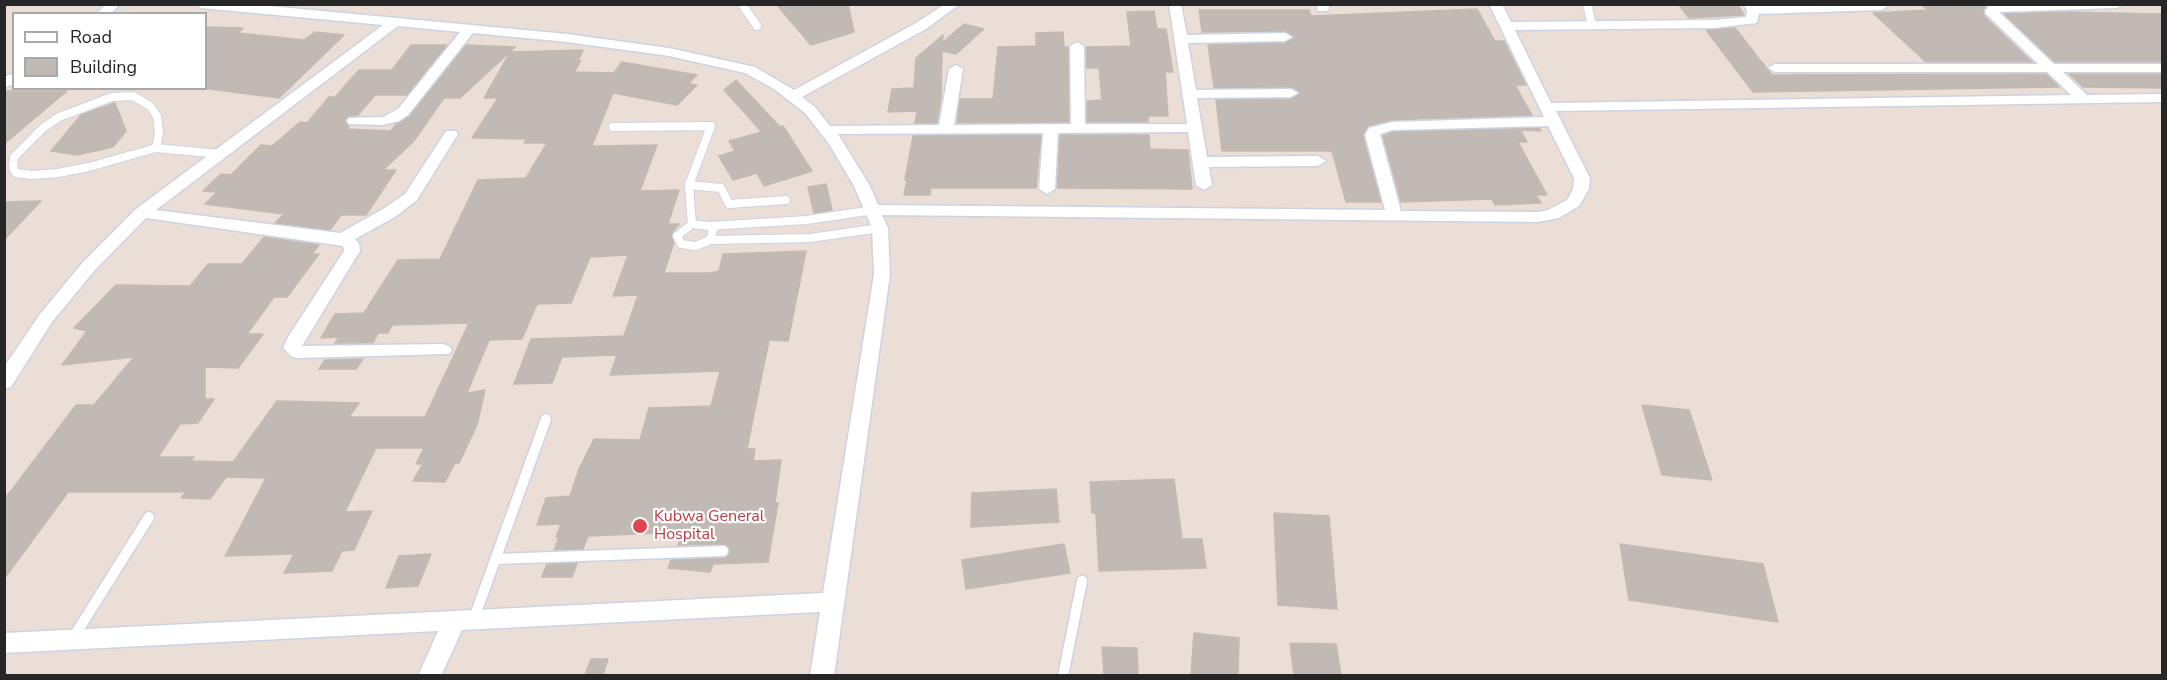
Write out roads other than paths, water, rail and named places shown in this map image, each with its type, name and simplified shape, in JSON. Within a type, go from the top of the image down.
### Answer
[{"type":"street","points":[[342,17],[357,4]]},
{"type":"street","points":[[794,96],[921,26],[954,4]]},
{"type":"street","points":[[1175,4],[1204,185]]},
{"type":"street","points":[[877,219],[1538,217],[1563,210],[1578,196],[1582,178],[1495,4]]},
{"type":"street","points":[[2083,99],[1992,14],[1994,8],[2117,4]]},
{"type":"street","points":[[204,5],[638,47],[718,61],[762,75],[794,96],[810,111],[848,161],[877,219],[882,274],[822,675]]},
{"type":"street","points":[[1507,26],[1714,24],[1752,20],[1751,7],[1882,6]]},
{"type":"street","points":[[4,382],[46,318],[89,266],[142,213],[394,22]]},
{"type":"street","points":[[354,121],[382,121],[394,118],[403,112],[469,29]]},
{"type":"street","points":[[1181,39],[1285,37]]},
{"type":"street","points":[[1077,46],[1078,129]]},
{"type":"street","points":[[1774,68],[2163,68]]},
{"type":"street","points":[[946,129],[956,69]]},
{"type":"street","points":[[1190,94],[1291,93]]},
{"type":"street","points":[[1395,216],[1372,135],[1374,130],[1392,126],[1549,114],[2163,98]]},
{"type":"street","points":[[825,130],[1196,128]]},
{"type":"street","points":[[1047,189],[1051,129]]},
{"type":"street","points":[[342,239],[389,213],[411,197],[451,134]]},
{"type":"street","points":[[1201,162],[1318,160]]},
{"type":"street","points":[[142,213],[342,239],[351,243],[352,251],[297,337],[292,348],[297,352],[443,350]]},
{"type":"street","points":[[4,643],[834,602]]},
{"type":"street","points":[[429,675],[464,621]]},
{"type":"lane","points":[[742,4],[757,26]]},
{"type":"lane","points":[[1587,4],[1592,25]]},
{"type":"lane","points":[[156,148],[159,133],[157,117],[150,106],[133,96],[112,97],[59,117],[43,128],[14,158],[13,168],[16,173],[58,174],[156,148],[220,154]]},
{"type":"lane","points":[[613,127],[711,126],[689,185],[692,224]]},
{"type":"lane","points":[[689,185],[721,188],[729,204],[786,200]]},
{"type":"lane","points":[[807,219],[877,219],[810,238],[710,240],[696,246],[681,244],[677,236],[692,224],[709,226],[807,219]]},
{"type":"lane","points":[[709,226],[713,230],[710,240]]},
{"type":"lane","points":[[464,621],[495,559],[546,419]]},
{"type":"lane","points":[[72,640],[149,517]]},
{"type":"lane","points":[[495,559],[723,551]]},
{"type":"lane","points":[[1063,675],[1082,581]]},
{"type":"place","name":"Kubwa General Hospital","points":[[640,526]]}]
